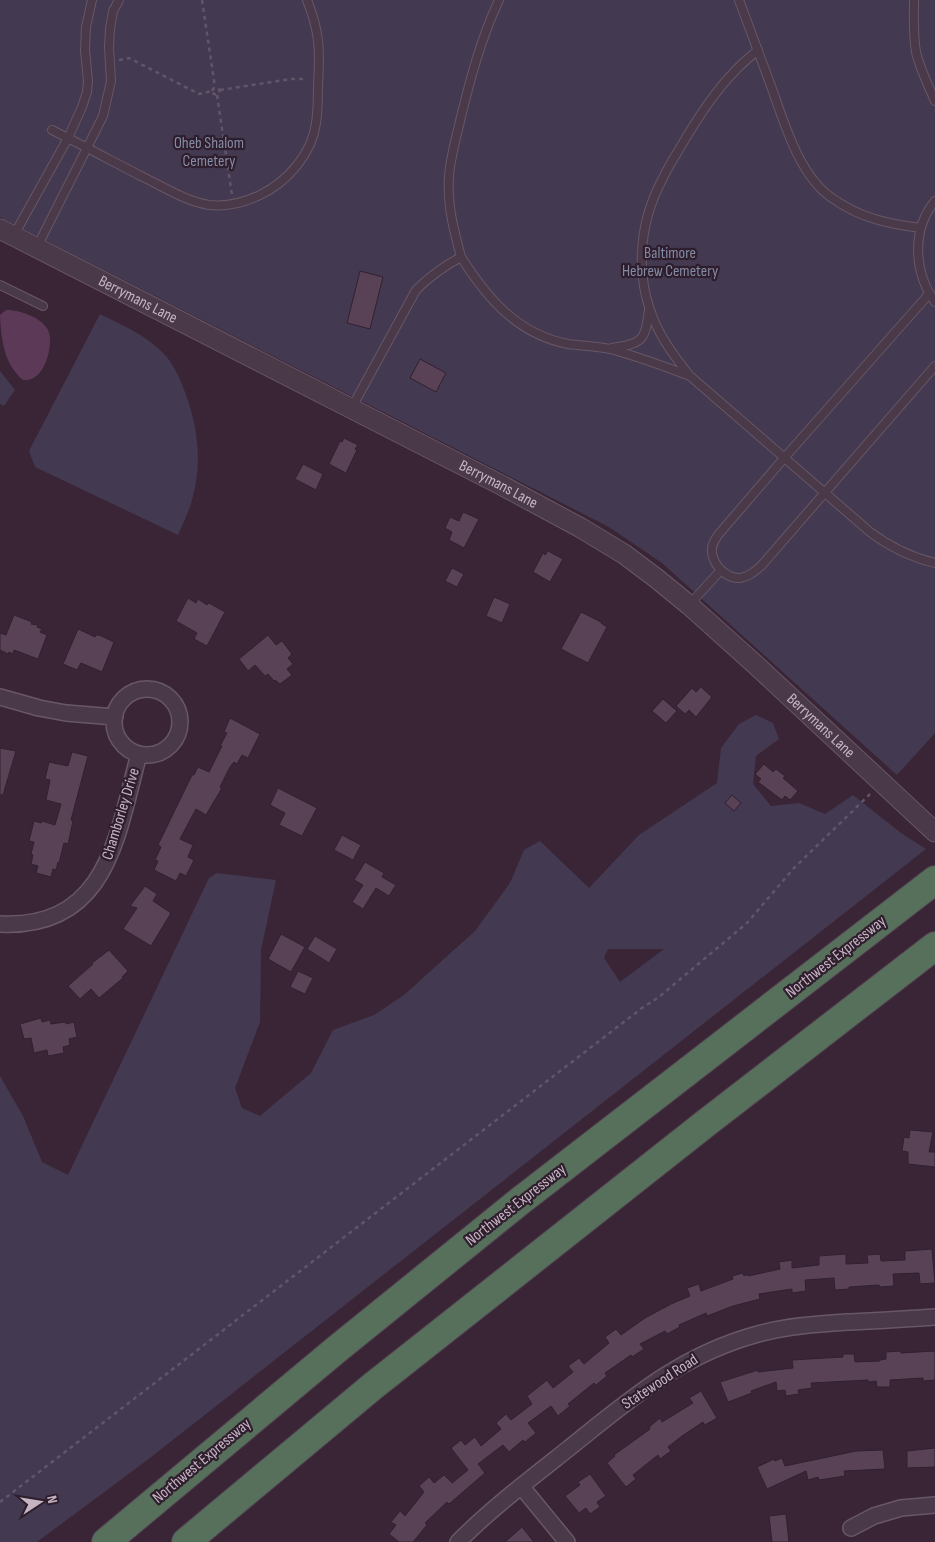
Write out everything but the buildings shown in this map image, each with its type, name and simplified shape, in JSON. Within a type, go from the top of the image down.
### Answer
[{"type":"highway","name":"Northwest Expressway","points":[[106,1542],[337,1348],[520,1201],[935,880]]},
{"type":"highway","points":[[186,1542],[373,1386],[706,1123],[935,946]]},
{"type":"street","name":"Berrymans Lane","points":[[7,232],[439,453],[581,528],[624,554],[689,605],[934,831]]},
{"type":"street","name":"Chamborley Drive","points":[[156,690],[165,694],[173,701],[178,710],[180,728],[177,737],[171,745],[161,752],[151,755],[139,754],[127,748],[119,739],[115,729],[115,717],[120,704],[128,695],[136,691],[156,690]]},
{"type":"street","points":[[0,697],[39,708],[66,713],[115,717]]},
{"type":"street","name":"Chamborley Drive","points":[[0,924],[30,922],[48,918],[65,911],[80,900],[92,887],[103,871],[113,850],[139,754]]},
{"type":"street","name":"Statewood Road","points":[[458,1542],[521,1486],[645,1388],[676,1368],[709,1352],[758,1334],[786,1328],[935,1317]]},
{"type":"street","points":[[521,1486],[567,1542]]},
{"type":"street","points":[[851,1528],[874,1516],[900,1508],[935,1505]]},
{"type":"lane","points":[[7,232],[68,138],[82,107],[88,81],[85,50],[86,27],[92,0]]},
{"type":"lane","points":[[37,247],[104,116],[111,81],[110,29],[113,12],[118,0]]},
{"type":"lane","points":[[52,130],[194,202],[226,206],[246,201],[281,182],[294,169],[313,137],[316,123],[320,52],[317,31],[307,0]]},
{"type":"lane","points":[[499,0],[488,24],[465,101],[449,176],[449,202],[453,230],[462,257],[477,282],[491,299],[508,316],[526,328],[558,342],[608,349],[657,363],[690,376]]},
{"type":"lane","points":[[740,0],[788,134],[801,162],[813,180],[830,198],[869,218],[894,225],[921,228]]},
{"type":"lane","points":[[914,0],[916,54],[924,78],[935,101]]},
{"type":"lane","points":[[758,50],[734,71],[711,101],[662,178],[649,212],[642,242],[641,266],[650,309],[659,331],[670,350],[690,376],[870,532],[905,554],[935,563]]},
{"type":"lane","points":[[935,201],[921,228],[918,243],[918,261],[922,278],[935,302]]},
{"type":"lane","points":[[350,409],[416,290],[428,277],[442,267],[462,257]]},
{"type":"lane","points":[[0,285],[43,306]]},
{"type":"lane","points":[[929,294],[725,526],[713,542],[712,552],[715,562],[721,570],[730,577],[738,578],[754,572],[935,366]]},
{"type":"lane","points":[[608,349],[630,345],[641,339],[647,331],[650,309]]},
{"type":"lane","points":[[689,605],[721,570]]},
{"type":"path","points":[[110,61],[130,58],[199,94],[212,91],[215,87],[202,0]]},
{"type":"path","points":[[215,87],[220,90],[291,79],[319,78]]},
{"type":"path","points":[[220,90],[217,95],[234,204]]},
{"type":"path","points":[[212,91],[213,94],[217,95]]},
{"type":"path","points":[[0,1502],[634,1014],[659,997],[747,923],[794,868],[871,794],[880,780]]},
{"type":"green space","name":"Baltimore Hebrew Cemetery","points":[[0,0],[935,0],[935,733],[897,775],[662,563],[609,527],[0,217]]},
{"type":"green space","points":[[100,314],[134,332],[158,348],[169,359],[175,369],[186,395],[196,432],[198,458],[192,501],[178,535],[35,467],[29,451]]},
{"type":"green space","points":[[0,371],[15,390],[4,406],[0,404]]},
{"type":"green space","points":[[756,715],[773,723],[779,739],[756,756],[753,784],[771,806],[799,803],[825,814],[853,795],[901,833],[926,849],[146,1461],[37,1542],[0,1542],[0,1076],[23,1116],[42,1162],[68,1175],[209,878],[217,873],[276,880],[261,950],[260,1022],[235,1088],[242,1108],[260,1116],[311,1073],[333,1030],[374,1015],[404,995],[475,931],[510,883],[524,850],[540,841],[589,888],[639,835],[717,783],[721,748],[739,724]],"holes":[[[608,949],[664,949],[620,982],[604,958]]]},
{"type":"shaded area","points":[[6,310],[30,315],[45,325],[50,335],[46,363],[39,374],[32,379],[23,380],[8,359],[1,333],[0,315]]},
{"type":"park label","name":"Oheb Shalom Cemetery","points":[[209,152]]}]
